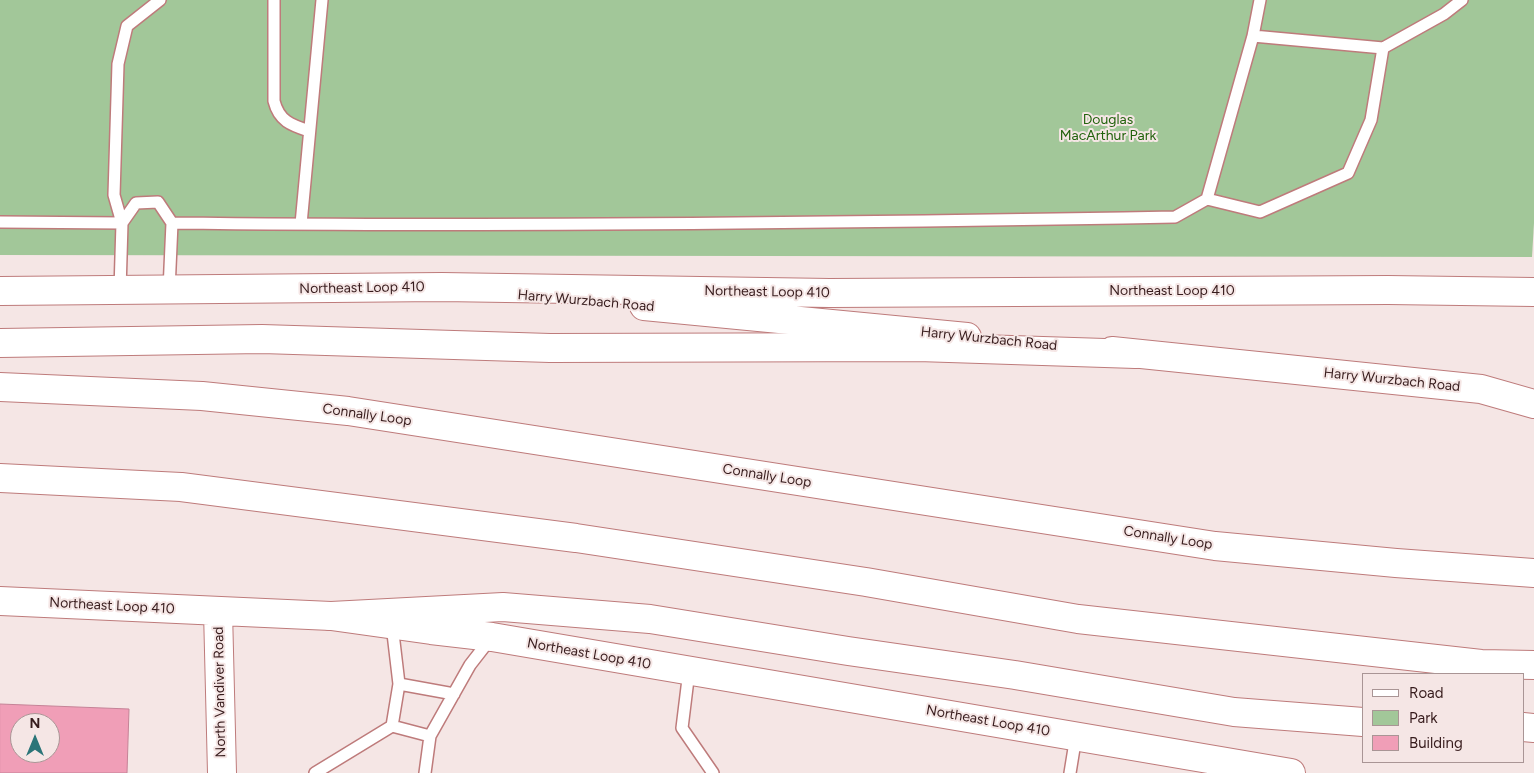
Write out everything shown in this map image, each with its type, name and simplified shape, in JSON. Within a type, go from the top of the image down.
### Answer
[{"type":"main road","name":"Northeast Loop 410","points":[[0,291],[442,287],[830,293],[1368,290],[1534,292]]},
{"type":"main road","name":"Harry Wurzbach Road","points":[[442,287],[1481,388],[1534,404]]},
{"type":"main road","points":[[0,343],[262,339],[550,348],[918,347],[1136,354]]},
{"type":"main road","name":"Connally Loop","points":[[0,387],[202,396],[348,411],[1215,546],[1396,563],[1534,573]]},
{"type":"main road","points":[[0,478],[181,488],[576,538],[866,582],[1078,619],[1481,664],[1534,665]]},
{"type":"main road","name":"Northeast Loop 410","points":[[0,601],[331,616],[492,637],[1291,773]]},
{"type":"main road","points":[[331,616],[503,607],[650,619],[848,651],[1015,675],[1234,712],[1362,722]]},
{"type":"main road","name":"North Vandiver Road","points":[[218,611],[222,773]]},
{"type":"lane","points":[[120,290],[122,223],[114,195],[118,64],[127,26],[160,0]]},
{"type":"lane","points":[[274,0],[274,101],[277,112],[292,126],[309,131]]},
{"type":"lane","points":[[301,224],[322,0]]},
{"type":"lane","points":[[172,223],[868,222],[1175,217],[1207,198],[1253,36],[1260,0]]},
{"type":"lane","points":[[1253,36],[1383,48],[1444,14],[1462,0]]},
{"type":"lane","points":[[1207,198],[1260,212],[1348,173],[1371,120],[1383,48]]},
{"type":"lane","points":[[122,223],[136,202],[158,202],[172,223],[169,290]]},
{"type":"lane","points":[[0,222],[122,223]]},
{"type":"lane","points":[[392,625],[399,684],[392,726]]},
{"type":"lane","points":[[424,773],[430,736],[470,665],[492,637]]},
{"type":"lane","points":[[689,671],[682,728],[713,773]]},
{"type":"lane","points":[[399,684],[454,694]]},
{"type":"lane","points":[[315,773],[392,726],[430,736]]},
{"type":"lane","points":[[1070,773],[1076,736]]},
{"type":"green space","name":"Douglas MacArthur Park","points":[[0,0],[1534,0],[1534,223],[1532,257],[0,255]]},
{"type":"building","points":[[0,704],[129,709],[127,773],[0,773]]}]
